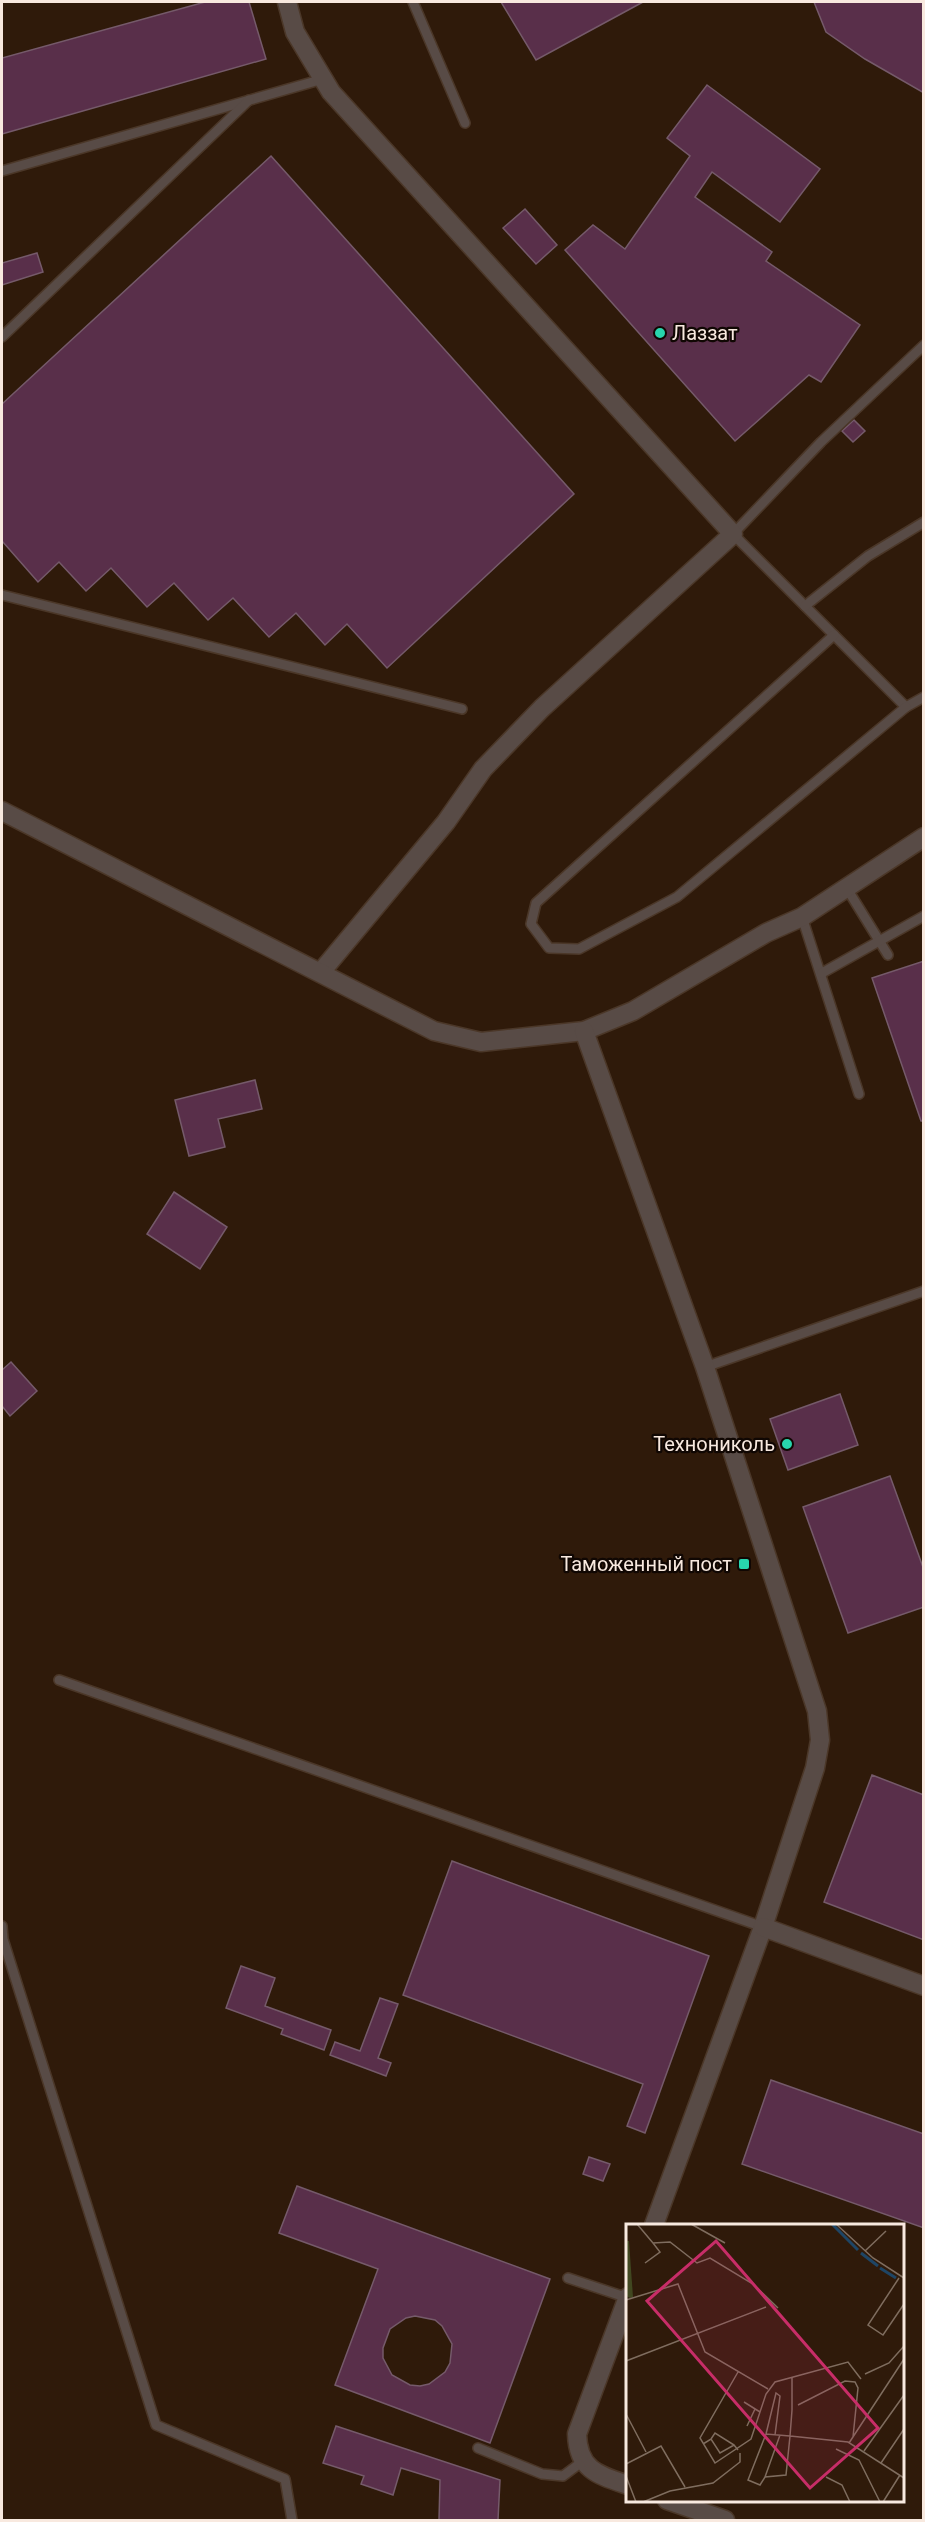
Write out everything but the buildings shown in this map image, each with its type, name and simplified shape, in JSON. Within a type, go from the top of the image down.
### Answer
[{"type":"street","points":[[287,2],[295,32],[331,92],[733,534],[542,708],[483,769],[446,822],[321,972]]},
{"type":"street","points":[[2,811],[434,1031],[482,1042],[584,1031],[633,1011],[766,933],[802,917],[924,837]]},
{"type":"street","points":[[584,1031],[705,1367],[817,1711],[820,1740],[815,1768],[763,1927],[654,2224]]},
{"type":"street","points":[[763,1927],[924,1986]]},
{"type":"street","points":[[626,2303],[577,2434],[577,2449],[583,2462],[593,2471],[626,2484]]},
{"type":"street","points":[[673,2501],[725,2520]]},
{"type":"lane","points":[[413,2],[465,123]]},
{"type":"lane","points":[[2,171],[323,79]]},
{"type":"lane","points":[[2,337],[249,100]]},
{"type":"lane","points":[[906,707],[733,534],[821,442],[924,345]]},
{"type":"lane","points":[[804,606],[868,556],[924,522]]},
{"type":"lane","points":[[2,595],[462,709]]},
{"type":"lane","points":[[834,635],[536,903],[531,924],[549,948],[579,949],[677,897],[906,707],[924,697]]},
{"type":"lane","points":[[846,887],[888,955]]},
{"type":"lane","points":[[822,973],[924,916]]},
{"type":"lane","points":[[802,917],[822,973],[859,1094]]},
{"type":"lane","points":[[705,1367],[924,1292]]},
{"type":"lane","points":[[59,1680],[763,1927]]},
{"type":"lane","points":[[2,1926],[3,1939],[156,2425],[285,2479],[292,2520]]},
{"type":"lane","points":[[568,2278],[626,2297]]},
{"type":"lane","points":[[478,2448],[542,2474],[563,2476],[583,2462]]},
{"type":"place","name":"Лаззат","points":[[660,333]]},
{"type":"place","name":"Технониколь","points":[[787,1444]]},
{"type":"place","name":"Таможенный пост","points":[[744,1564]]}]
